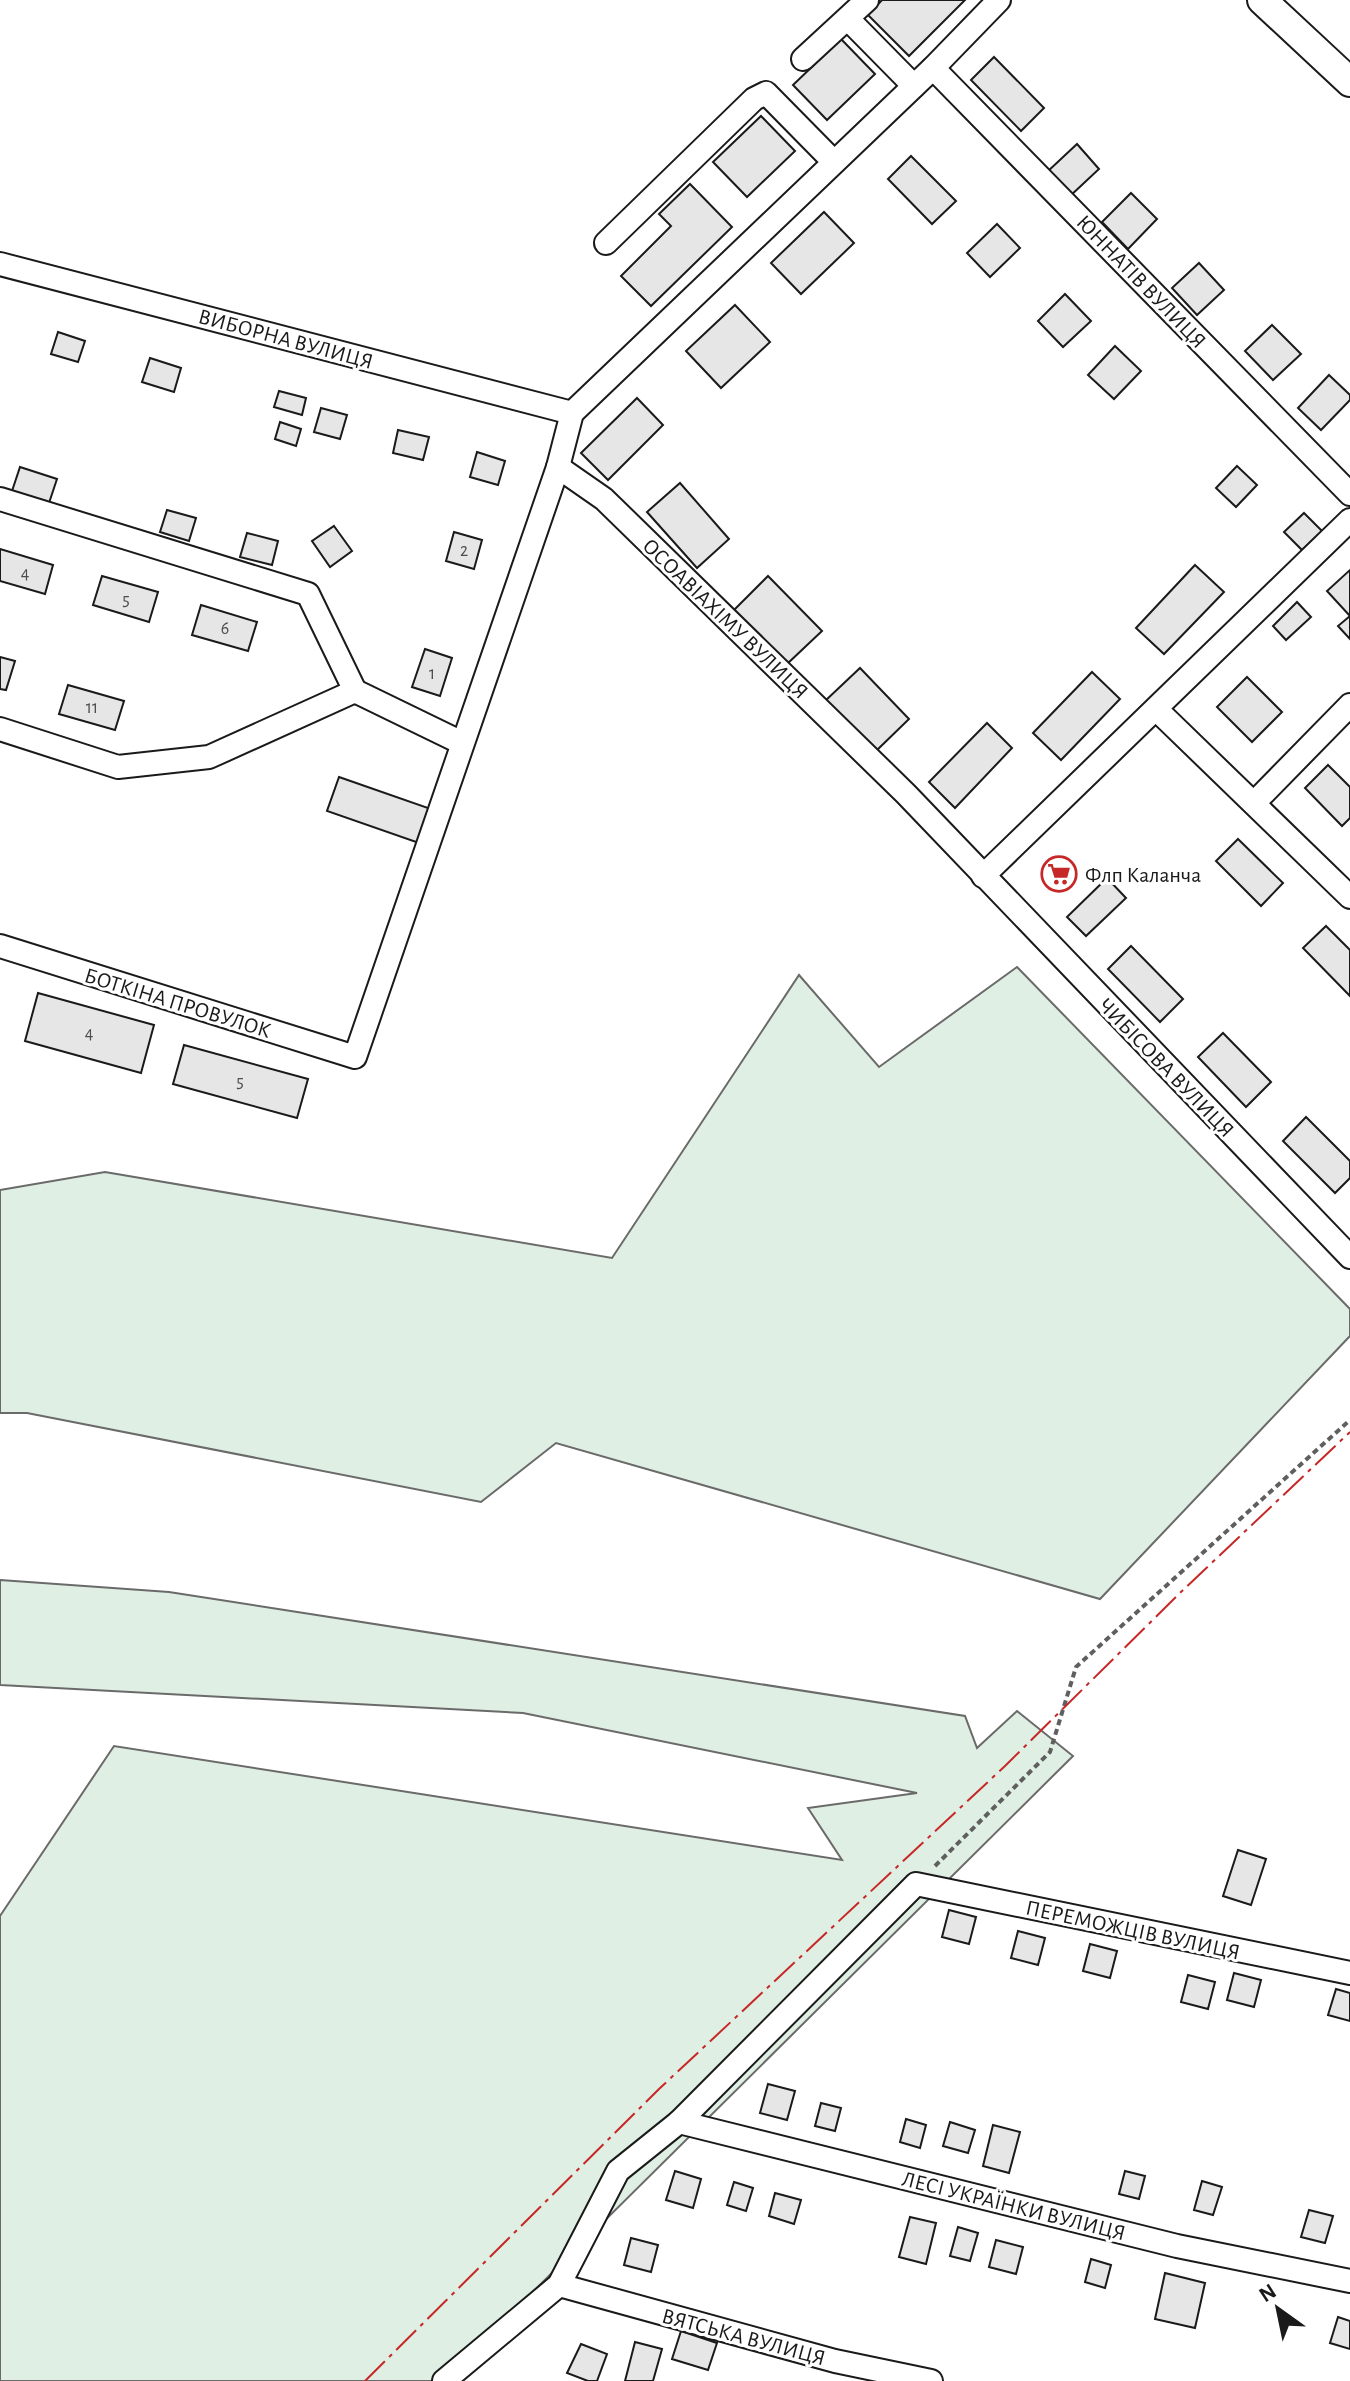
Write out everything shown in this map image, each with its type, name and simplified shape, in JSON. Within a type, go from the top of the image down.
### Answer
[{"type":"main road","points":[[1262,0],[1350,82]]},
{"type":"street","points":[[803,59],[867,0]]},
{"type":"street","points":[[0,499],[308,594],[355,691],[462,743],[558,467],[572,413],[933,68],[999,0]]},
{"type":"street","points":[[848,19],[914,86]]},
{"type":"street","name":"ЮННАТІВ ВУЛИЦЯ","points":[[933,68],[1350,494]]},
{"type":"street","points":[[606,243],[754,99],[766,93],[834,162]]},
{"type":"street","name":"ВИБОРНА ВУЛИЦЯ","points":[[0,264],[572,413]]},
{"type":"street","name":"ОСОАВІАХІМУ ВУЛИЦЯ","points":[[558,467],[604,499],[906,794],[983,876]]},
{"type":"street","points":[[983,876],[1350,520]]},
{"type":"street","points":[[0,729],[118,767],[209,757],[355,691]]},
{"type":"street","points":[[1254,803],[1350,705]]},
{"type":"street","points":[[1156,709],[1347,889]]},
{"type":"street","name":"БОТКІНА ПРОВУЛОК","points":[[0,946],[355,1057],[462,743]]},
{"type":"street","name":"ЧИБІСОВА ВУЛИЦЯ","points":[[983,876],[1350,1257]]},
{"type":"street","points":[[444,2381],[559,2285],[618,2171],[679,2122],[916,1884]]},
{"type":"street","name":"ПЕРЕМОЖЦІВ ВУЛИЦЯ","points":[[916,1884],[1350,1973]]},
{"type":"street","name":"ЛЕСІ УКРАЇНКИ ВУЛИЦЯ","points":[[679,2122],[1177,2246],[1350,2281]]},
{"type":"street","name":"ВЯТСЬКА ВУЛИЦЯ","points":[[559,2285],[835,2361],[931,2381]]},
{"type":"path","points":[[916,1884],[1050,1752],[1076,1667],[1350,1420]]},
{"type":"green space","points":[[1017,967],[1350,1309],[1350,1336],[1100,1599],[556,1443],[481,1502],[27,1413],[0,1413],[0,1190],[105,1172],[612,1258],[799,975],[879,1067]]},
{"type":"green space","points":[[0,1580],[169,1592],[965,1716],[977,1748],[1017,1711],[1073,1756],[443,2381],[0,2381],[0,1916],[114,1746],[842,1860],[808,1808],[917,1793],[523,1713],[0,1685]]},
{"type":"building","points":[[882,0],[965,0],[909,56],[868,15]]},
{"type":"building","points":[[841,39],[875,74],[827,120],[793,85]]},
{"type":"building","points":[[994,57],[1044,108],[1021,131],[971,80]]},
{"type":"building","points":[[761,116],[795,151],[747,197],[713,162]]},
{"type":"building","points":[[1077,144],[1099,169],[1069,197],[1047,172]]},
{"type":"building","points":[[911,156],[956,201],[932,224],[888,179]]},
{"type":"building","points":[[690,184],[732,227],[651,306],[621,276],[671,226],[659,214]]},
{"type":"building","points":[[1131,193],[1157,219],[1128,249],[1102,222]]},
{"type":"building","points":[[824,212],[854,243],[801,294],[771,263]]},
{"type":"building","points":[[997,224],[1020,248],[990,277],[967,253]]},
{"type":"building","points":[[1199,263],[1224,290],[1197,315],[1172,288]]},
{"type":"building","points":[[1065,294],[1091,321],[1063,347],[1038,321]]},
{"type":"building","points":[[735,305],[770,342],[721,388],[686,351]]},
{"type":"building","points":[[1272,325],[1301,354],[1273,380],[1245,351]]},
{"type":"building","points":[[58,332],[85,341],[78,362],[51,354]]},
{"type":"building","points":[[1115,346],[1141,371],[1114,399],[1088,375]]},
{"type":"building","points":[[150,358],[181,368],[174,392],[142,382]]},
{"type":"building","points":[[1329,375],[1350,395],[1350,400],[1321,430],[1298,408]]},
{"type":"building","points":[[279,391],[306,398],[302,415],[274,407]]},
{"type":"building","points":[[637,398],[663,425],[608,480],[581,453]]},
{"type":"building","points":[[321,408],[347,415],[340,439],[314,432]]},
{"type":"building","points":[[280,422],[301,429],[296,446],[275,439]]},
{"type":"building","points":[[398,430],[429,437],[423,460],[393,453]]},
{"type":"building","points":[[477,452],[505,461],[498,485],[470,477]]},
{"type":"building","points":[[1237,466],[1257,485],[1236,507],[1216,488]]},
{"type":"building","points":[[20,467],[57,479],[49,503],[12,491]]},
{"type":"building","points":[[680,483],[729,539],[697,568],[647,512]]},
{"type":"building","points":[[167,510],[196,518],[189,541],[160,532]]},
{"type":"building","points":[[1304,513],[1322,531],[1302,550],[1284,532]]},
{"type":"building","points":[[334,526],[352,551],[330,567],[312,541]]},
{"type":"building","points":[[454,532],[482,540],[474,569],[446,561]]},
{"type":"building","points":[[247,533],[278,541],[272,565],[240,557]]},
{"type":"building","points":[[0,549],[53,565],[45,594],[0,581]]},
{"type":"building","points":[[1195,565],[1224,592],[1164,654],[1136,628]]},
{"type":"building","points":[[1350,570],[1350,616],[1327,591]]},
{"type":"building","points":[[102,576],[158,592],[149,622],[93,605]]},
{"type":"building","points":[[768,576],[822,631],[787,664],[734,610]]},
{"type":"building","points":[[1297,602],[1311,617],[1286,640],[1273,626]]},
{"type":"building","points":[[201,605],[257,622],[248,651],[192,635]]},
{"type":"building","points":[[1350,616],[1350,639],[1338,626]]},
{"type":"building","points":[[425,649],[452,658],[440,696],[412,687]]},
{"type":"building","points":[[0,657],[15,661],[6,690],[0,689]]},
{"type":"building","points":[[860,668],[909,719],[875,752],[825,701]]},
{"type":"building","points":[[1092,672],[1120,699],[1061,760],[1033,733]]},
{"type":"building","points":[[1247,677],[1282,712],[1252,742],[1217,707]]},
{"type":"building","points":[[68,685],[124,701],[115,730],[59,714]]},
{"type":"building","points":[[987,723],[1012,748],[955,808],[929,782]]},
{"type":"building","points":[[1328,765],[1350,787],[1350,818],[1342,826],[1305,788]]},
{"type":"building","points":[[339,777],[431,809],[419,843],[327,811]]},
{"type":"building","points":[[1238,839],[1283,883],[1261,906],[1216,861]]},
{"type":"building","points":[[1107,878],[1126,898],[1086,936],[1067,917]]},
{"type":"building","points":[[1326,926],[1350,950],[1350,996],[1303,948]]},
{"type":"building","points":[[1131,946],[1183,999],[1160,1022],[1108,969]]},
{"type":"building","points":[[38,993],[154,1025],[141,1073],[25,1041]]},
{"type":"building","points":[[1223,1033],[1271,1082],[1246,1107],[1198,1057]]},
{"type":"building","points":[[184,1045],[308,1079],[297,1118],[173,1084]]},
{"type":"building","points":[[1306,1117],[1350,1161],[1350,1178],[1335,1193],[1283,1141]]},
{"type":"building","points":[[1238,1850],[1266,1859],[1251,1905],[1223,1896]]},
{"type":"building","points":[[949,1910],[976,1917],[969,1944],[942,1937]]},
{"type":"building","points":[[1018,1931],[1045,1938],[1038,1965],[1011,1958]]},
{"type":"building","points":[[1090,1944],[1117,1951],[1110,1978],[1083,1971]]},
{"type":"building","points":[[1234,1973],[1261,1980],[1254,2007],[1227,2000]]},
{"type":"building","points":[[1188,1975],[1215,1982],[1208,2009],[1181,2002]]},
{"type":"building","points":[[1336,1989],[1350,1993],[1350,2021],[1328,2015]]},
{"type":"building","points":[[768,2084],[795,2091],[787,2120],[760,2113]]},
{"type":"building","points":[[821,2103],[841,2108],[835,2131],[815,2126]]},
{"type":"building","points":[[906,2119],[926,2125],[920,2148],[900,2142]]},
{"type":"building","points":[[950,2122],[975,2130],[968,2153],[943,2146]]},
{"type":"building","points":[[993,2125],[1020,2132],[1009,2173],[983,2166]]},
{"type":"building","points":[[675,2171],[701,2179],[693,2208],[666,2200]]},
{"type":"building","points":[[1125,2171],[1145,2176],[1139,2199],[1119,2194]]},
{"type":"building","points":[[1202,2181],[1222,2187],[1213,2215],[1194,2210]]},
{"type":"building","points":[[734,2182],[753,2188],[746,2211],[727,2205]]},
{"type":"building","points":[[775,2193],[801,2200],[794,2224],[769,2216]]},
{"type":"building","points":[[1309,2210],[1333,2216],[1325,2243],[1301,2237]]},
{"type":"building","points":[[910,2217],[936,2223],[926,2264],[899,2257]]},
{"type":"building","points":[[958,2227],[978,2233],[970,2261],[950,2256]]},
{"type":"building","points":[[631,2238],[658,2245],[651,2272],[624,2265]]},
{"type":"building","points":[[996,2240],[1023,2247],[1016,2274],[989,2267]]},
{"type":"building","points":[[1091,2259],[1111,2265],[1105,2288],[1085,2282]]},
{"type":"building","points":[[1165,2273],[1205,2283],[1195,2328],[1155,2319]]},
{"type":"building","points":[[1338,2317],[1350,2321],[1350,2349],[1330,2343]]},
{"type":"building","points":[[681,2331],[717,2343],[708,2370],[672,2359]]},
{"type":"building","points":[[635,2342],[662,2349],[653,2381],[625,2381]]},
{"type":"building","points":[[581,2344],[607,2354],[597,2381],[567,2373]]},
{"type":"power","points":[[365,2381],[659,2089],[1005,1766],[1182,1591],[1350,1432]]},
{"type":"place","name":"Флп Каланча","points":[[1059,874]]}]
